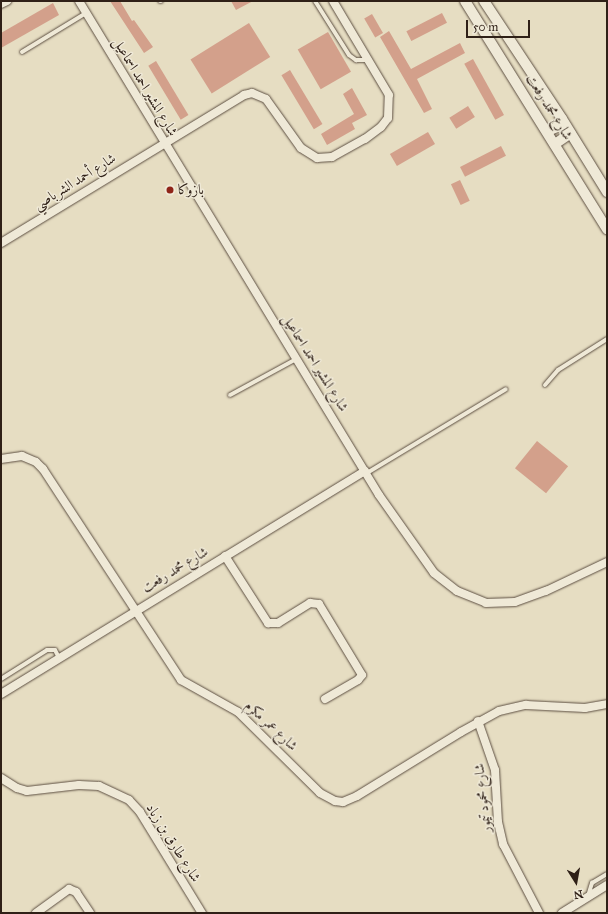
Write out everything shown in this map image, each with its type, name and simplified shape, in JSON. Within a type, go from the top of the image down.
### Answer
[{"type":"street","points":[[1,4],[7,1]]},
{"type":"street","name":"شارع المشير احمد اسماعيل","points":[[78,1],[163,143],[366,472],[414,548],[434,573],[457,591],[486,603],[515,602],[546,592],[607,562]]},
{"type":"street","name":"شارع أحمد الشرباصي","points":[[1,243],[235,99],[252,94],[259,95],[274,106],[306,152],[317,158],[332,157],[365,139],[381,127],[388,118],[390,95],[333,1]]},
{"type":"street","name":"شارع محمد رفعت","points":[[465,1],[548,131],[607,229]]},
{"type":"street","name":"شارع محمد رفعت","points":[[486,2],[571,133],[607,192]]},
{"type":"street","points":[[548,131],[557,127],[562,119]]},
{"type":"street","points":[[555,144],[571,133]]},
{"type":"street","name":"شارع عمر مكرم","points":[[1,459],[22,456],[36,462],[43,469],[180,680],[238,712],[320,793],[335,801],[343,802],[357,796],[478,721],[512,707],[585,708],[607,704]]},
{"type":"street","name":"شارع محمد رفعت","points":[[2,690],[59,658],[225,556],[366,472]]},
{"type":"street","points":[[225,556],[268,623],[278,623],[310,603],[319,604],[362,675],[358,680],[325,699]]},
{"type":"street","name":"شارع محمود تيمور","points":[[478,721],[495,770],[498,822],[503,844],[538,913]]},
{"type":"street","name":"شارع طارق بن زياد","points":[[1,778],[17,788],[27,791],[79,784],[99,786],[129,800],[140,812],[202,913]]},
{"type":"street","points":[[562,913],[607,885]]},
{"type":"street","points":[[36,913],[69,889],[76,892],[90,913]]},
{"type":"lane","points":[[315,1],[349,55],[356,60],[368,60]]},
{"type":"lane","points":[[22,52],[86,13]]},
{"type":"lane","points":[[545,385],[558,370],[607,339]]},
{"type":"lane","points":[[230,395],[297,359]]},
{"type":"lane","points":[[366,472],[506,388]]},
{"type":"lane","points":[[1,679],[47,650],[55,650],[59,658]]},
{"type":"lane","points":[[588,897],[592,883],[607,874]]},
{"type":"building","points":[[110,1],[120,1],[132,21],[134,20],[153,47],[144,53]]},
{"type":"building","points":[[231,1],[253,1],[236,10]]},
{"type":"building","points":[[53,3],[59,15],[1,48],[1,33]]},
{"type":"building","points":[[442,13],[447,23],[411,41],[406,31]]},
{"type":"building","points":[[372,14],[383,33],[375,38],[364,18]]},
{"type":"building","points":[[249,23],[270,57],[212,93],[190,60]]},
{"type":"building","points":[[389,31],[411,69],[460,43],[465,53],[417,79],[432,109],[424,113],[380,37]]},
{"type":"building","points":[[328,32],[351,72],[321,89],[298,50]]},
{"type":"building","points":[[473,59],[504,115],[495,120],[464,64]]},
{"type":"building","points":[[156,61],[188,115],[181,120],[148,66]]},
{"type":"building","points":[[290,70],[322,124],[314,129],[281,75]]},
{"type":"building","points":[[352,88],[367,115],[352,123],[355,129],[327,145],[321,134],[354,114],[343,94]]},
{"type":"building","points":[[468,106],[475,117],[456,129],[449,118]]},
{"type":"building","points":[[428,132],[435,144],[397,166],[390,154]]},
{"type":"building","points":[[501,146],[506,156],[465,177],[460,167]]},
{"type":"building","points":[[460,180],[470,201],[461,205],[451,184]]},
{"type":"building","points":[[537,441],[568,466],[546,493],[515,468]]},
{"type":"place","name":"بازوكا","points":[[170,190]]}]
